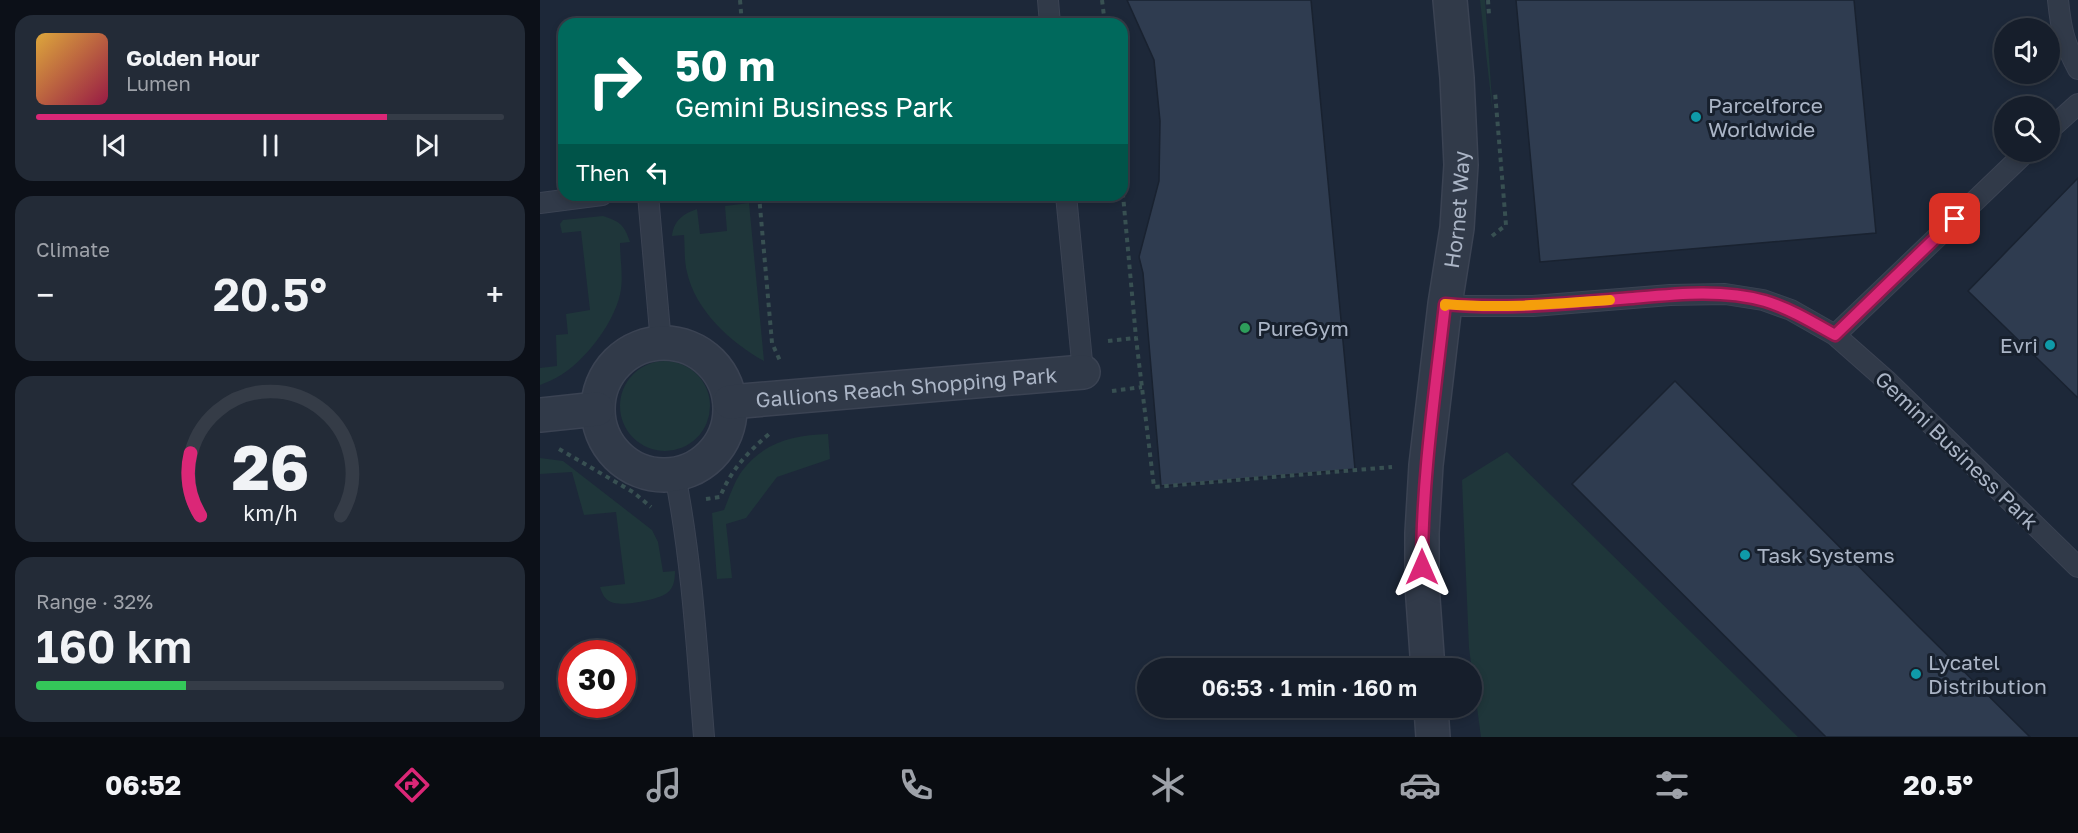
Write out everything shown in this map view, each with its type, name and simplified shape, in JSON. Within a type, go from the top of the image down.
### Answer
[{"type":"street","name":"Hornet Way","points":[[1427,658],[1422,574],[1426,465],[1445,304],[1457,228],[1461,165],[1457,78],[1449,0]]},
{"type":"street","name":"Gallions Reach Shopping Park","points":[[661,343],[681,345],[699,353],[714,365],[725,382],[730,402],[729,422],[722,441],[710,457],[694,468],[675,475],[646,473],[620,460],[608,445],[600,427],[597,409],[601,388],[610,371],[624,356],[641,347],[661,343]]},
{"type":"street","name":"Gallions Reach Shopping Park","points":[[730,402],[1083,372]]},
{"type":"street","points":[[540,415],[597,409]]},
{"type":"street","points":[[1432,718],[1433,737]]},
{"type":"lane","points":[[1048,0],[1050,18]]},
{"type":"lane","points":[[2058,0],[2067,48],[2078,69]]},
{"type":"lane","points":[[2060,120],[2078,104]]},
{"type":"lane","points":[[1835,335],[2016,162]]},
{"type":"lane","points":[[540,202],[558,200]]},
{"type":"lane","points":[[649,201],[661,343]]},
{"type":"lane","points":[[1067,201],[1083,372]]},
{"type":"lane","name":"Gemini Business Park","points":[[1445,304],[1533,306],[1670,295],[1725,294],[1763,300],[1791,310],[1835,335],[1886,380],[2078,567]]},
{"type":"lane","points":[[675,475],[681,503],[693,609],[704,737]]},
{"type":"path","points":[[740,0],[742,18]]},
{"type":"path","points":[[1102,0],[1104,18]]},
{"type":"path","points":[[760,201],[772,343],[784,370]]},
{"type":"path","points":[[1124,201],[1136,338],[1154,487],[1426,465]]},
{"type":"path","points":[[720,497],[725,484],[745,455],[773,430]]},
{"type":"path","points":[[550,448],[561,450],[633,492],[652,507]]},
{"type":"green space","points":[[1480,0],[1485,0],[1493,115]]},
{"type":"green space","points":[[749,203],[764,361],[727,335],[706,312],[691,286],[687,272],[684,235],[672,236],[680,218],[697,209],[700,234],[727,231],[725,206]]},
{"type":"green space","points":[[603,216],[621,224],[630,242],[620,243],[622,284],[614,313],[599,337],[581,359],[561,375],[540,385],[540,368],[557,366],[556,335],[568,334],[566,314],[590,310],[581,231],[562,233],[560,224],[563,220]]},
{"type":"green space","points":[[665,361],[682,365],[697,374],[706,389],[710,406],[706,423],[697,438],[682,447],[665,451],[648,447],[633,438],[624,423],[620,406],[624,389],[633,374],[648,365]]},
{"type":"green space","points":[[828,434],[830,459],[777,477],[746,518],[726,524],[732,578],[717,579],[712,513],[724,510],[742,471],[760,453],[780,442],[803,436]]},
{"type":"green space","points":[[1507,452],[1798,737],[1481,737],[1478,718],[1482,718],[1482,658],[1470,658],[1469,648],[1462,480]]},
{"type":"green space","points":[[540,458],[563,461],[652,530],[658,542],[663,572],[675,571],[674,583],[669,591],[662,596],[639,602],[616,603],[607,599],[600,587],[625,584],[616,512],[584,515],[572,472],[540,474]]},
{"type":"building","points":[[1127,0],[1311,0],[1355,469],[1161,486],[1143,273],[1139,257],[1159,181],[1160,121],[1154,60]]},
{"type":"building","name":"Parcelforce Worldwide","points":[[1516,0],[1854,0],[1876,233],[1540,262]]},
{"type":"building","name":"Evri","points":[[2078,178],[2078,398],[1968,291]]},
{"type":"building","name":"Task Systems","points":[[1675,381],[2030,737],[1826,737],[1572,484]]},
{"type":"slow traffic","points":[[1445,306],[1445,304],[1533,306],[1610,300]]},
{"type":"place","name":"Parcelforce Worldwide","points":[[1696,117]]},
{"type":"place","name":"PureGym","points":[[1245,328]]},
{"type":"place","name":"Evri","points":[[2050,345]]},
{"type":"place","name":"Task Systems","points":[[1745,555]]},
{"type":"place","name":"Lycatel Distribution","points":[[1916,674]]},
{"type":"route","points":[[1422,567],[1426,465],[1445,304],[1533,306],[1670,295],[1725,294],[1763,300],[1791,310],[1835,335],[1955,219]]}]
